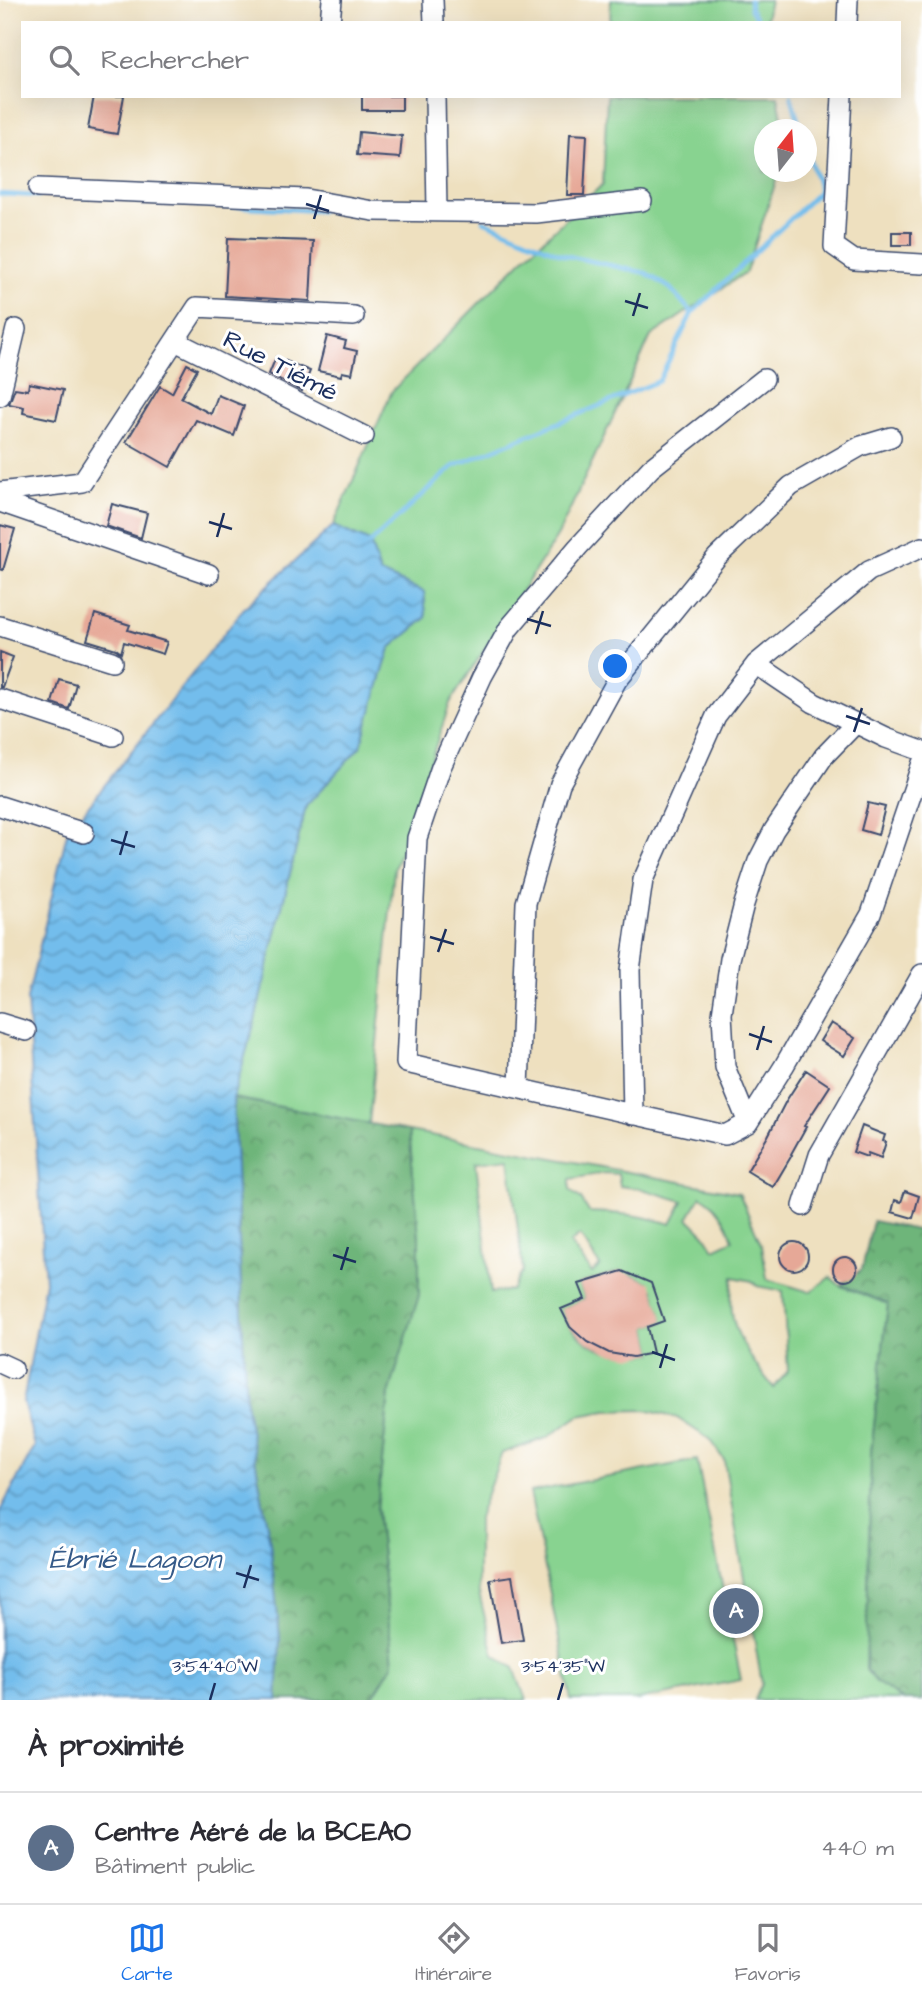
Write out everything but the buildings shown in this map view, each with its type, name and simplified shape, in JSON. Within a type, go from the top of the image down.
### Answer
[{"type":"street","points":[[330,21],[332,0]]},
{"type":"street","points":[[433,0],[434,21]]},
{"type":"street","points":[[847,21],[848,0]]},
{"type":"street","points":[[435,98],[437,211]]},
{"type":"street","points":[[842,98],[834,246],[854,260],[922,264]]},
{"type":"street","points":[[38,188],[306,199],[373,211],[536,214],[642,201]]},
{"type":"street","points":[[0,492],[82,482],[197,307],[354,316]]},
{"type":"street","points":[[0,396],[16,329]]},
{"type":"street","name":"Rue Tiémé","points":[[175,341],[364,436]]},
{"type":"street","points":[[764,379],[651,467],[509,628],[482,677],[441,767],[417,838],[406,1063],[725,1135],[748,1123],[784,1066],[871,914],[922,763]]},
{"type":"street","points":[[519,1088],[526,903],[560,784],[617,680],[717,557],[791,486],[861,446],[891,437]]},
{"type":"street","points":[[0,502],[209,574]]},
{"type":"street","points":[[633,1115],[630,970],[643,880],[716,716],[756,664],[869,571],[922,547]]},
{"type":"street","points":[[0,626],[112,661]]},
{"type":"street","points":[[756,664],[814,703],[886,738],[922,751]]},
{"type":"street","points":[[0,699],[113,736]]},
{"type":"street","points":[[748,1123],[725,1067],[722,1014],[730,959],[744,904],[758,861],[774,830],[824,756],[855,724]]},
{"type":"street","points":[[0,806],[84,833]]},
{"type":"street","points":[[803,1206],[819,1155],[922,974]]},
{"type":"street","points":[[0,1023],[26,1031]]},
{"type":"green space","points":[[611,0],[770,0],[765,21],[610,21]]},
{"type":"green space","points":[[607,98],[778,98],[782,119],[754,119],[754,182],[776,182],[746,272],[651,336],[558,535],[450,703],[394,870],[369,1124],[233,1098],[254,1024],[306,806],[360,747],[390,648],[426,618],[424,592],[380,573],[370,542],[333,526],[392,391],[520,262],[603,184]]},
{"type":"green space","points":[[233,1098],[409,1131],[419,1238],[419,1295],[389,1394],[377,1509],[393,1664],[369,1700],[277,1700],[280,1638],[270,1543],[246,1407]]},
{"type":"green space","points":[[409,1131],[739,1193],[762,1246],[767,1279],[810,1292],[830,1277],[841,1286],[888,1304],[871,1453],[877,1682],[903,1700],[755,1700],[762,1684],[724,1460],[709,1439],[677,1418],[645,1410],[606,1411],[579,1416],[546,1438],[502,1453],[478,1518],[478,1589],[494,1655],[514,1668],[526,1700],[369,1700],[393,1664],[377,1509],[389,1394],[408,1331],[419,1238]],"holes":[[[509,1158],[523,1270],[512,1290],[491,1293],[476,1162]],[[604,1173],[618,1174],[620,1186],[642,1189],[683,1201],[671,1224],[630,1215],[589,1212],[581,1199],[570,1190],[570,1179]],[[701,1196],[721,1215],[733,1240],[714,1249],[705,1235],[688,1218]],[[580,1235],[600,1266],[592,1273],[570,1243]],[[621,1271],[625,1283],[630,1274],[648,1282],[644,1292],[653,1289],[663,1321],[647,1327],[653,1353],[630,1355],[609,1352],[580,1337],[570,1327],[561,1309],[585,1299],[579,1284]],[[733,1277],[752,1281],[757,1286],[783,1291],[788,1371],[774,1388],[751,1357],[737,1331],[731,1300]]]},
{"type":"green space","points":[[873,1221],[922,1231],[922,1700],[903,1700],[876,1682],[866,1670],[871,1453],[888,1304],[841,1285],[862,1269]]},
{"type":"green space","points":[[697,1460],[741,1680],[638,1700],[571,1700],[530,1492]]},
{"type":"water","name":"Ébrié Lagoon","points":[[333,526],[370,542],[380,573],[424,592],[426,618],[390,648],[360,747],[306,806],[254,1024],[233,1098],[246,1407],[270,1543],[280,1638],[277,1700],[0,1700],[0,1511],[35,1446],[23,1402],[45,1282],[27,999],[67,833],[245,607]]},
{"type":"waterway","points":[[750,0],[750,8],[758,21]]},
{"type":"waterway","points":[[792,98],[798,119]]},
{"type":"waterway","points":[[368,545],[454,466],[659,381],[692,313],[820,191],[817,182]]},
{"type":"waterway","points":[[0,194],[38,196]]},
{"type":"waterway","points":[[193,204],[321,211]]},
{"type":"waterway","points":[[483,221],[563,255],[646,273],[670,288],[692,313]]},
{"type":"place","name":"Centre Aéré de la BCEAO","points":[[736,1611]]}]
